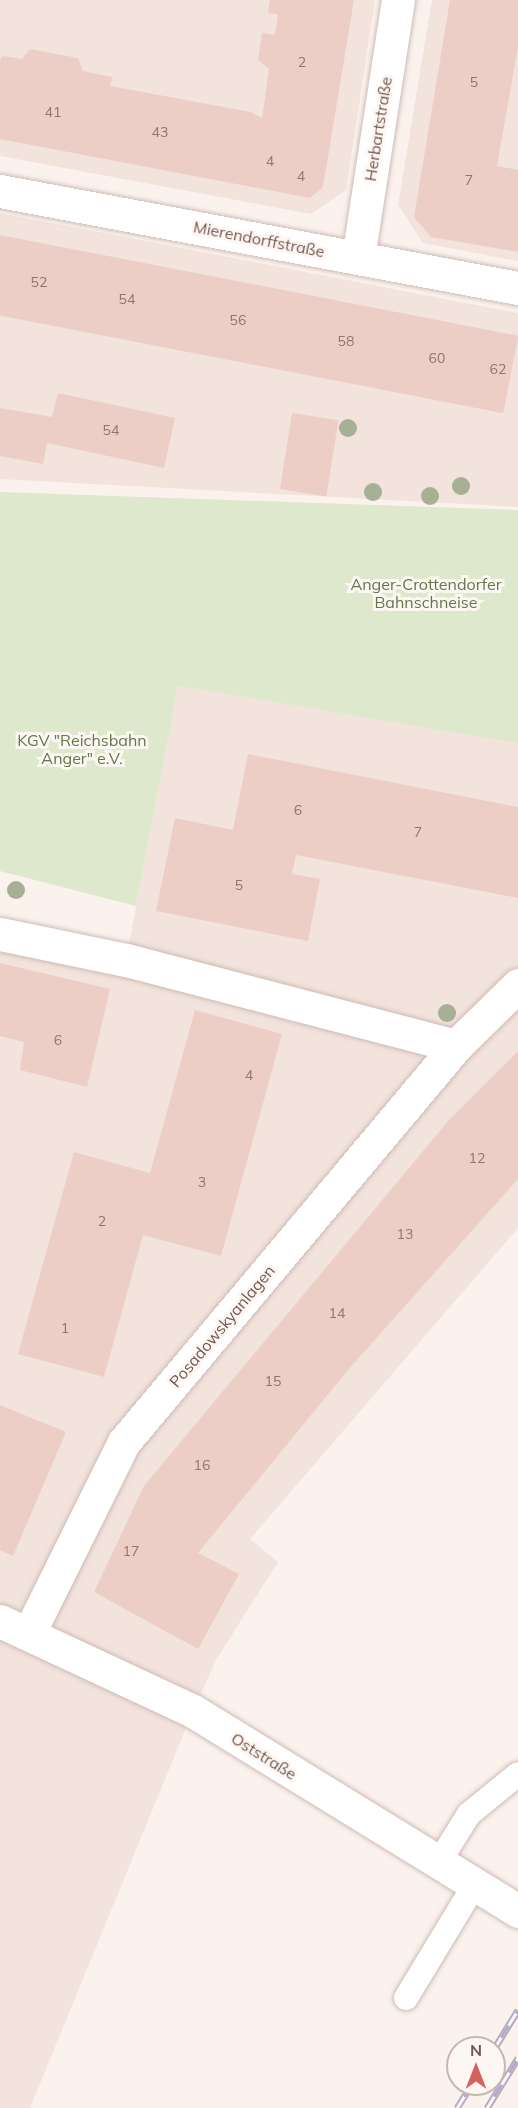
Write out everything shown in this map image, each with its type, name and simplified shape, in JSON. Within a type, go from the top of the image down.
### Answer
[{"type":"street","name":"Herbartstraße","points":[[358,258],[398,0]]},
{"type":"street","name":"Mierendorffstraße","points":[[0,191],[518,288]]},
{"type":"street","points":[[0,934],[126,960],[456,1046]]},
{"type":"street","name":"Posadowskyanlagen","points":[[14,1627],[124,1442],[456,1046],[518,985]]},
{"type":"street","name":"Oststraße","points":[[14,1627],[192,1711],[518,1911]]},
{"type":"lane","points":[[89,952],[95,960],[305,1013],[315,1009]]},
{"type":"lane","points":[[439,1862],[469,1814],[518,1774]]},
{"type":"lane","points":[[406,1998],[475,1884]]},
{"type":"shaded area","points":[[0,0],[375,0],[346,190],[311,214],[0,156]]},
{"type":"shaded area","points":[[432,0],[518,0],[518,261],[423,243],[398,205]]},
{"type":"shaded area","points":[[0,213],[518,313],[518,507],[0,479]]},
{"type":"shaded area","points":[[178,686],[518,743],[518,1228],[250,1539],[278,1562],[216,1660],[30,2108],[0,2108],[0,934],[126,960]]},
{"type":"green space","name":"Anger-Crottendorfer Bahnschneise","points":[[0,492],[518,510],[518,743],[178,686],[136,906],[0,871]]},
{"type":"building","points":[[270,0],[354,0],[323,187],[310,198],[0,139],[0,60],[2,56],[22,59],[30,49],[78,58],[83,71],[112,77],[110,86],[251,112],[262,118],[269,69],[258,60],[262,33],[275,35],[278,14],[268,13]]},
{"type":"building","points":[[450,0],[518,0],[518,47],[497,166],[518,170],[518,252],[431,237],[414,217]]},
{"type":"building","points":[[0,235],[518,336],[503,413],[0,315]]},
{"type":"building","points":[[58,393],[175,418],[164,468],[47,443],[43,464],[0,456],[0,408],[52,417]]},
{"type":"building","points":[[292,413],[338,420],[326,496],[280,489]]},
{"type":"building","points":[[248,754],[518,807],[518,898],[296,855],[292,874],[320,879],[308,941],[156,911],[175,818],[233,830]]},
{"type":"building","points":[[0,963],[110,989],[87,1087],[20,1070],[24,1042],[0,1036]]},
{"type":"building","points":[[195,1010],[282,1034],[221,1256],[143,1235],[104,1377],[18,1354],[74,1152],[150,1173]]},
{"type":"building","points":[[518,1051],[518,1179],[348,1370],[198,1553],[239,1574],[198,1649],[94,1592],[144,1486],[449,1120]]},
{"type":"building","points":[[0,1405],[66,1432],[13,1556],[0,1550]]},
{"type":"railway","points":[[502,2036],[518,2010]]},
{"type":"railway","points":[[487,2108],[518,2058]]},
{"type":"railway","points":[[457,2108],[464,2096]]},
{"type":"park label","name":"KGV \"Reichsbahn Anger\" e.V.","points":[[82,749]]}]
